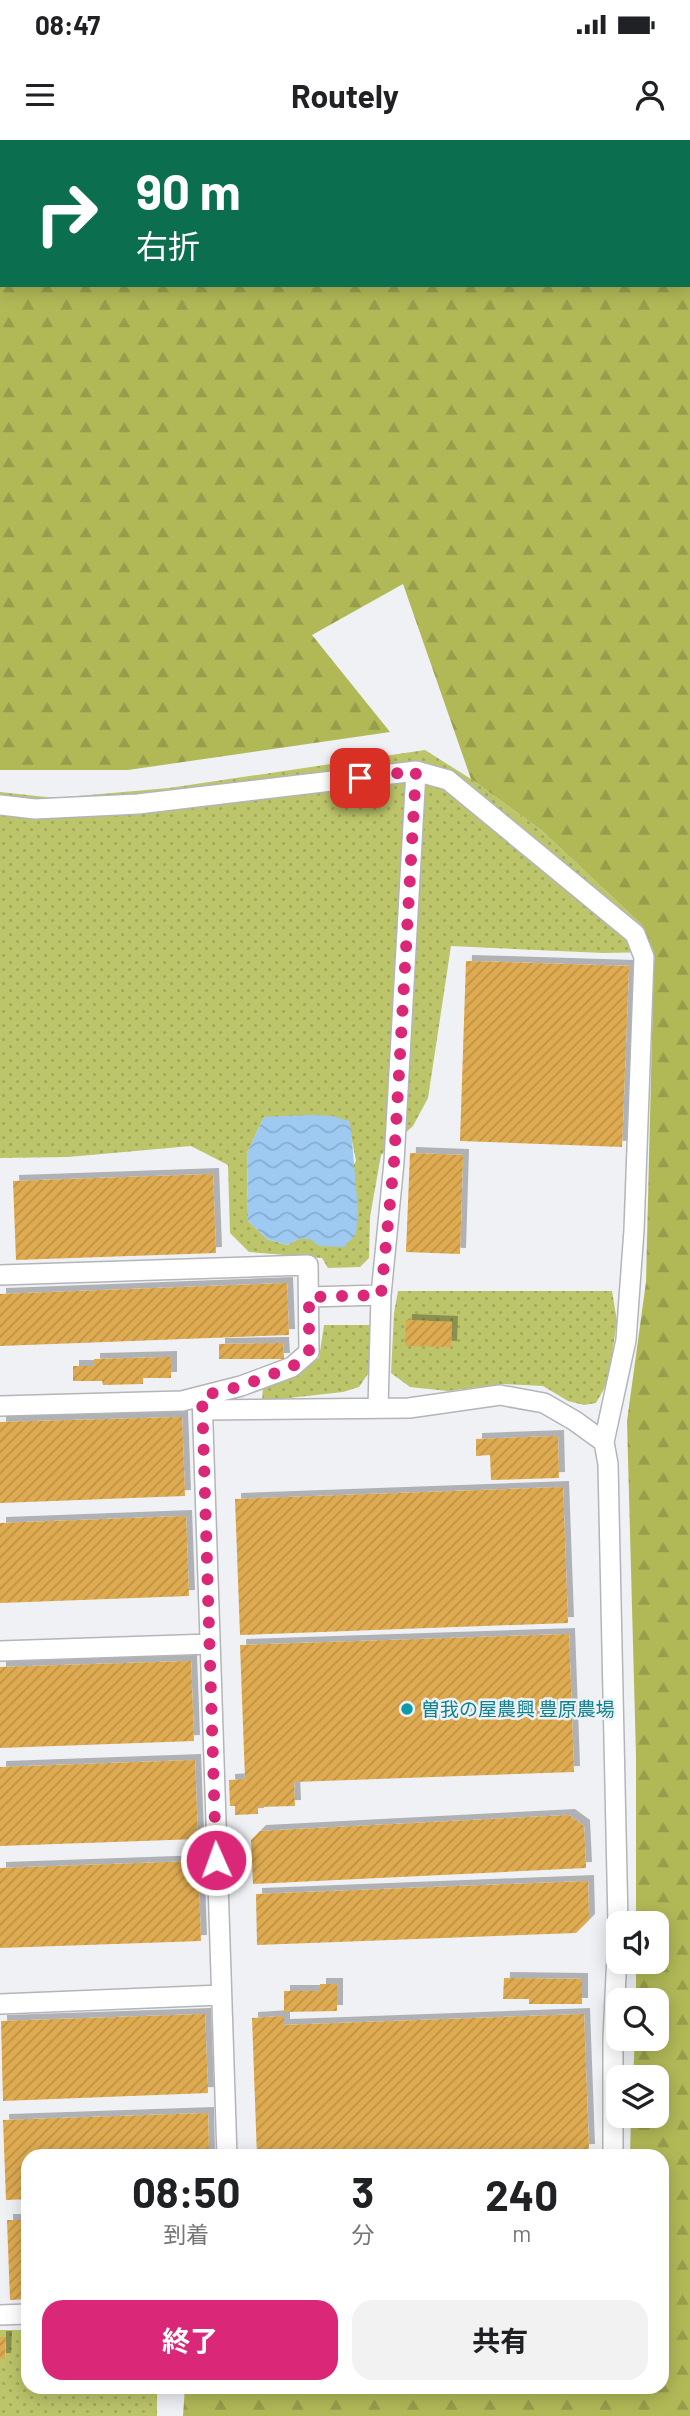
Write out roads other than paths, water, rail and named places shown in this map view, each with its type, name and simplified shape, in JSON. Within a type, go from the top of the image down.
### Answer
[{"type":"lane","points":[[378,1408],[381,1295],[394,1162],[416,771]]},
{"type":"lane","points":[[0,805],[34,809],[138,804],[416,771],[449,780],[635,934],[644,957],[634,1230],[625,1340],[604,1442],[607,1464],[618,1911]]},
{"type":"lane","points":[[0,1275],[308,1265],[309,1352],[292,1367],[203,1403]]},
{"type":"lane","points":[[309,1297],[381,1295]]},
{"type":"lane","points":[[0,1406],[182,1401],[409,1408],[500,1395],[544,1403],[575,1420],[604,1442]]},
{"type":"lane","points":[[203,1403],[227,2149]]},
{"type":"lane","points":[[0,1651],[210,1644]]},
{"type":"lane","points":[[613,2149],[616,1974]]},
{"type":"lane","points":[[0,2004],[221,1995]]},
{"type":"lane","points":[[0,2315],[21,2315]]},
{"type":"water","points":[[332,1116],[349,1121],[358,1210],[356,1234],[344,1247],[319,1246],[310,1239],[298,1239],[287,1245],[267,1239],[248,1221],[247,1153],[264,1117]]},
{"type":"place","name":"曽我の屋農興 豊原農場","points":[[407,1709]]}]
